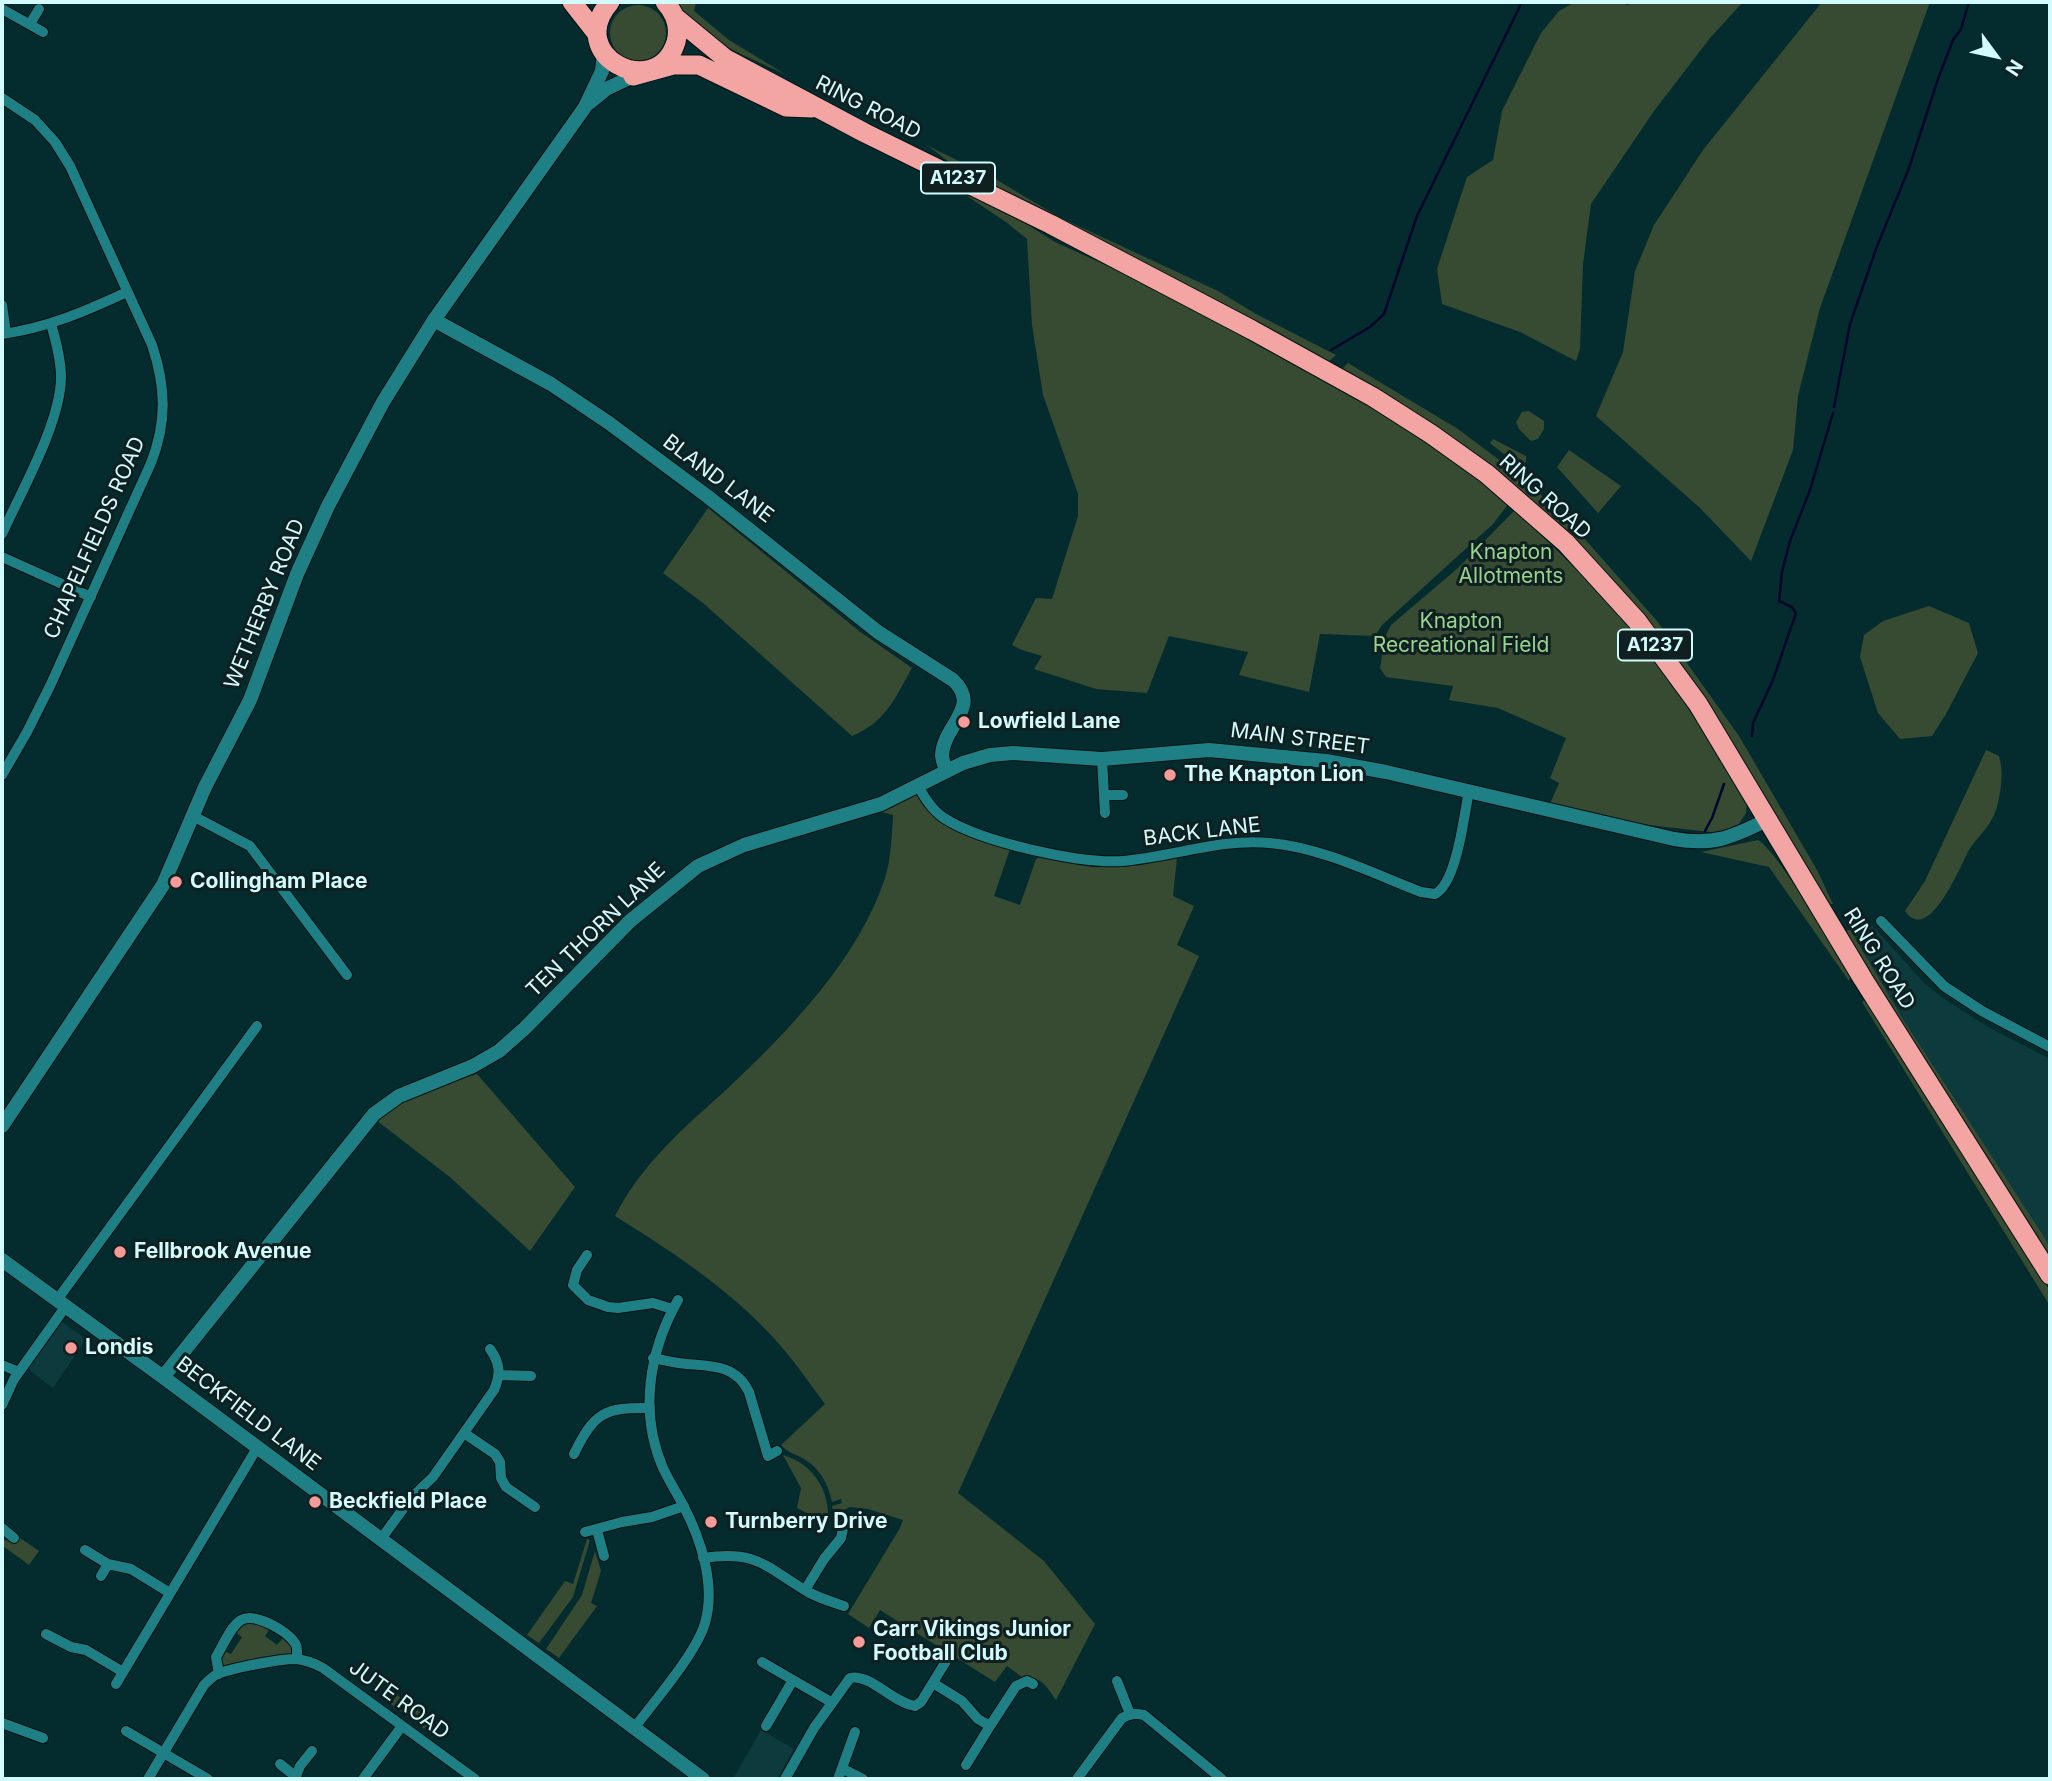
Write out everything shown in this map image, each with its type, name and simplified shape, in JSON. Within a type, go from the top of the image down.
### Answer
[{"type":"highway","points":[[572,2],[592,26],[604,53],[611,62],[621,68],[639,73],[673,65],[699,65],[786,107],[817,108]]},
{"type":"highway","points":[[592,26],[598,23],[606,2]]},
{"type":"highway","points":[[639,73],[664,61],[671,52],[677,35],[670,7]]},
{"type":"highway","name":"RING ROAD","points":[[670,7],[726,59],[817,108],[1050,225],[1373,397],[1487,474],[1566,543],[1637,621],[1698,704],[1871,991],[2050,1275]]},
{"type":"highway","name":"RING ROAD","points":[[671,52],[691,51],[726,59]]},
{"type":"street","points":[[2,9],[43,32]]},
{"type":"street","points":[[30,24],[39,9]]},
{"type":"street","name":"WETHERBY ROAD","points":[[2,1126],[157,896],[205,788],[250,700],[297,574],[328,506],[376,414],[434,320],[585,107],[602,71],[604,53]]},
{"type":"street","name":"WETHERBY ROAD","points":[[585,107],[607,89],[639,73]]},
{"type":"street","name":"CHAPELFIELDS ROAD","points":[[2,98],[35,120],[55,142],[70,166],[156,359],[164,393],[163,420],[151,463],[27,732],[2,775]]},
{"type":"street","points":[[2,305],[4,334],[51,324],[127,292]]},
{"type":"street","name":"BLAND LANE","points":[[434,320],[551,384],[609,423],[729,513],[878,632],[953,680],[962,691],[964,700],[963,710],[943,748],[946,771]]},
{"type":"street","points":[[2,534],[57,408],[61,379],[60,362],[51,324]]},
{"type":"street","points":[[2,557],[91,597]]},
{"type":"street","name":"MAIN STREET","points":[[869,809],[946,771],[978,758],[1003,753],[1102,759],[1187,750],[1234,751],[1361,767],[1688,842],[1723,840],[1767,820]]},
{"type":"street","points":[[1102,759],[1105,813]]},
{"type":"street","name":"BACK LANE","points":[[918,786],[935,811],[952,822],[1023,847],[1073,859],[1089,862],[1126,861],[1232,844],[1270,843],[1317,852],[1421,892],[1435,894],[1442,889],[1452,868],[1469,791]]},
{"type":"street","points":[[1105,795],[1123,795]]},
{"type":"street","name":"TEN THORN LANE","points":[[163,1377],[374,1114],[399,1096],[473,1066],[510,1042],[630,921],[698,866],[744,845],[869,809]]},
{"type":"street","points":[[193,816],[250,846],[347,975]]},
{"type":"street","points":[[1881,921],[1944,986],[1982,1011],[2050,1047]]},
{"type":"street","points":[[2,1405],[62,1303],[257,1026]]},
{"type":"street","points":[[587,1255],[569,1285],[588,1300],[618,1308],[653,1303],[675,1304],[653,1358],[650,1408],[654,1437],[663,1467],[684,1506],[704,1558],[709,1590],[705,1625],[693,1648],[634,1728]]},
{"type":"street","name":"BECKFIELD LANE","points":[[2,1261],[163,1377],[703,1779]]},
{"type":"street","points":[[381,1539],[411,1498],[433,1477],[494,1390],[499,1366],[490,1349]]},
{"type":"street","points":[[653,1358],[720,1367],[740,1378],[749,1392],[769,1456]]},
{"type":"street","points":[[2,1364],[19,1372]]},
{"type":"street","points":[[499,1375],[531,1377]]},
{"type":"street","points":[[574,1454],[585,1443],[586,1429],[601,1415],[615,1409],[650,1408]]},
{"type":"street","points":[[464,1433],[495,1454],[500,1462],[501,1478],[506,1487],[535,1507]]},
{"type":"street","points":[[116,1684],[257,1448]]},
{"type":"street","points":[[585,1532],[652,1517],[684,1506]]},
{"type":"street","points":[[805,1590],[841,1538],[844,1524]]},
{"type":"street","points":[[2,1528],[15,1538]]},
{"type":"street","points":[[597,1530],[604,1556]]},
{"type":"street","points":[[85,1550],[108,1564],[131,1569],[170,1593]]},
{"type":"street","points":[[704,1558],[734,1555],[761,1562],[775,1568],[805,1590],[844,1606]]},
{"type":"street","points":[[101,1576],[108,1564]]},
{"type":"street","points":[[148,1779],[204,1685],[219,1674],[298,1659],[297,1646],[266,1621],[250,1617],[238,1622],[216,1657],[219,1674]]},
{"type":"street","points":[[60,1641],[66,1629]]},
{"type":"street","points":[[46,1634],[86,1650],[123,1672]]},
{"type":"street","points":[[785,1779],[831,1702],[850,1678],[856,1676],[907,1705],[915,1706],[921,1702],[948,1658]]},
{"type":"street","name":"JUTE ROAD","points":[[298,1659],[323,1668],[475,1779]]},
{"type":"street","points":[[762,1662],[831,1702]]},
{"type":"street","points":[[766,1726],[793,1680]]},
{"type":"street","points":[[966,1765],[1016,1686],[1027,1681],[1033,1684]]},
{"type":"street","points":[[1117,1681],[1130,1714]]},
{"type":"street","points":[[933,1684],[962,1701],[978,1719],[990,1726]]},
{"type":"street","points":[[1077,1779],[1116,1726],[1130,1714],[1144,1715],[1222,1779]]},
{"type":"street","points":[[2,1723],[43,1738]]},
{"type":"street","points":[[363,1779],[402,1726]]},
{"type":"street","points":[[126,1731],[208,1779]]},
{"type":"street","points":[[855,1732],[841,1774],[863,1779]]},
{"type":"street","points":[[280,1764],[295,1778],[312,1751]]},
{"type":"shaded area","points":[[1864,916],[1924,983],[1943,998],[1988,1027],[2050,1059],[2050,1246],[1901,1016],[1850,929]]},
{"type":"shaded area","points":[[62,1322],[86,1339],[53,1388],[28,1369]]},
{"type":"shaded area","points":[[761,1730],[794,1749],[777,1779],[733,1779]]},
{"type":"green space","points":[[679,2],[696,2],[694,11],[729,40],[785,74],[728,48],[699,30],[681,13]]},
{"type":"green space","points":[[1575,2],[1617,2],[1628,5],[1630,2],[1743,2],[1710,38],[1654,111],[1591,204],[1583,264],[1580,349],[1576,361],[1520,332],[1442,304],[1437,269],[1467,177],[1493,160],[1502,111],[1541,33],[1559,11]]},
{"type":"green space","points":[[1822,2],[1930,2],[1820,308],[1798,396],[1793,450],[1751,561],[1700,508],[1596,416],[1623,352],[1635,271],[1654,225],[1703,150]]},
{"type":"green space","points":[[632,5],[644,5],[654,9],[662,17],[666,33],[662,49],[654,57],[644,61],[632,61],[622,57],[614,49],[610,39],[610,27],[614,17],[622,9]]},
{"type":"green space","points":[[928,146],[992,177],[1059,217],[1218,291],[1256,314],[1336,355],[1327,363],[1253,323],[1230,307],[1115,251],[948,161]]},
{"type":"green space","points":[[967,196],[987,199],[1055,242],[1154,287],[1342,388],[1419,435],[1488,484],[1509,503],[1493,524],[1382,625],[1375,636],[1320,634],[1309,692],[1239,675],[1248,652],[1169,636],[1147,693],[1096,689],[1034,669],[1042,656],[1012,645],[1036,598],[1052,599],[1078,516],[1078,494],[1043,395],[1032,325],[1027,239]]},
{"type":"green space","points":[[1348,363],[1458,429],[1526,480],[1576,529],[1657,621],[1739,736],[1817,870],[1833,904],[1825,904],[1611,581],[1342,372]]},
{"type":"green space","points":[[1529,411],[1544,421],[1544,429],[1538,439],[1531,441],[1516,422],[1522,412]]},
{"type":"green space","points":[[1493,439],[1526,456],[1526,462],[1519,466],[1490,443]]},
{"type":"green space","points":[[1569,450],[1621,486],[1598,513],[1557,467]]},
{"type":"green space","points":[[708,508],[859,631],[912,668],[895,699],[873,724],[852,736],[703,603],[663,573]]},
{"type":"green space","points":[[1515,510],[1608,600],[1650,651],[1729,770],[1747,803],[1746,813],[1739,824],[1719,833],[1631,823],[1549,806],[1559,783],[1550,778],[1566,738],[1498,708],[1449,700],[1453,686],[1386,677],[1380,668],[1385,637],[1391,625],[1458,568]]},
{"type":"green space","points":[[1929,606],[1969,623],[1978,653],[1932,736],[1900,739],[1878,713],[1860,657],[1864,635],[1883,621]]},
{"type":"green space","points":[[1986,750],[1999,756],[2001,769],[1998,804],[1994,816],[1969,850],[1952,885],[1934,911],[1924,918],[1914,919],[1905,911],[1925,881]]},
{"type":"green space","points":[[914,795],[944,824],[1010,849],[994,896],[1020,905],[1039,857],[1091,867],[1133,865],[1177,858],[1173,896],[1194,906],[1177,945],[1199,956],[958,1493],[1044,1561],[1095,1624],[1056,1700],[1038,1680],[1022,1677],[1007,1666],[995,1682],[880,1610],[869,1628],[848,1614],[903,1520],[868,1509],[850,1507],[834,1515],[832,1506],[842,1503],[841,1499],[832,1502],[828,1488],[817,1470],[781,1445],[825,1404],[786,1352],[728,1294],[661,1245],[615,1216],[651,1163],[774,1043],[840,965],[873,908],[885,878],[893,815],[882,812],[892,804]]},
{"type":"green space","points":[[1758,840],[1767,847],[1806,902],[1851,975],[1849,981],[1769,867],[1701,852]]},
{"type":"green space","points":[[1850,929],[1901,1016],[2050,1246],[2050,1262],[1844,933]]},
{"type":"green space","points":[[1866,999],[2050,1291],[2050,1306],[1862,1002]]},
{"type":"green space","points":[[477,1074],[575,1187],[530,1251],[451,1178],[376,1120],[411,1098]]},
{"type":"green space","points":[[783,1455],[804,1465],[818,1481],[827,1501],[828,1524],[797,1508],[801,1488]]},
{"type":"green space","points":[[2,1538],[6,1541],[9,1538],[16,1543],[20,1538],[39,1551],[29,1565],[2,1547]]},
{"type":"green space","points":[[587,1539],[590,1540],[573,1597],[539,1643],[527,1635],[565,1581],[573,1584]]},
{"type":"green space","points":[[595,1551],[601,1571],[591,1603],[597,1606],[559,1658],[546,1649],[582,1595]]},
{"type":"green space","points":[[245,1621],[271,1627],[265,1636],[277,1645],[284,1637],[292,1643],[294,1654],[224,1667],[219,1664],[224,1651],[231,1654],[242,1637],[235,1632]]},
{"type":"green space","points":[[397,1695],[431,1720],[424,1729],[391,1704]]},
{"type":"waterway","points":[[1331,350],[1370,327],[1384,314],[1417,216],[1522,2]]},
{"type":"waterway","points":[[1834,407],[1850,324],[1876,249],[1909,168],[1938,79],[1953,40],[1961,29],[1969,2]]},
{"type":"waterway","points":[[1792,625],[1796,613],[1792,607],[1779,601],[1782,572],[1833,413]]},
{"type":"waterway","points":[[1752,736],[1753,723],[1773,680],[1791,627]]},
{"type":"waterway","points":[[1705,831],[1724,784]]},
{"type":"place","name":"Lowfield Lane","points":[[964,722]]},
{"type":"place","name":"The Knapton Lion","points":[[1170,775]]},
{"type":"place","name":"Collingham Place","points":[[176,882]]},
{"type":"place","name":"Fellbrook Avenue","points":[[120,1252]]},
{"type":"place","name":"Londis","points":[[71,1348]]},
{"type":"place","name":"Beckfield Place","points":[[315,1502]]},
{"type":"place","name":"Turnberry Drive","points":[[711,1522]]},
{"type":"place","name":"Carr Vikings Junior Football Club","points":[[859,1642]]},
{"type":"park label","name":"Knapton Allotments","points":[[1511,565]]},
{"type":"park label","name":"Knapton Recreational Field","points":[[1461,634]]}]
